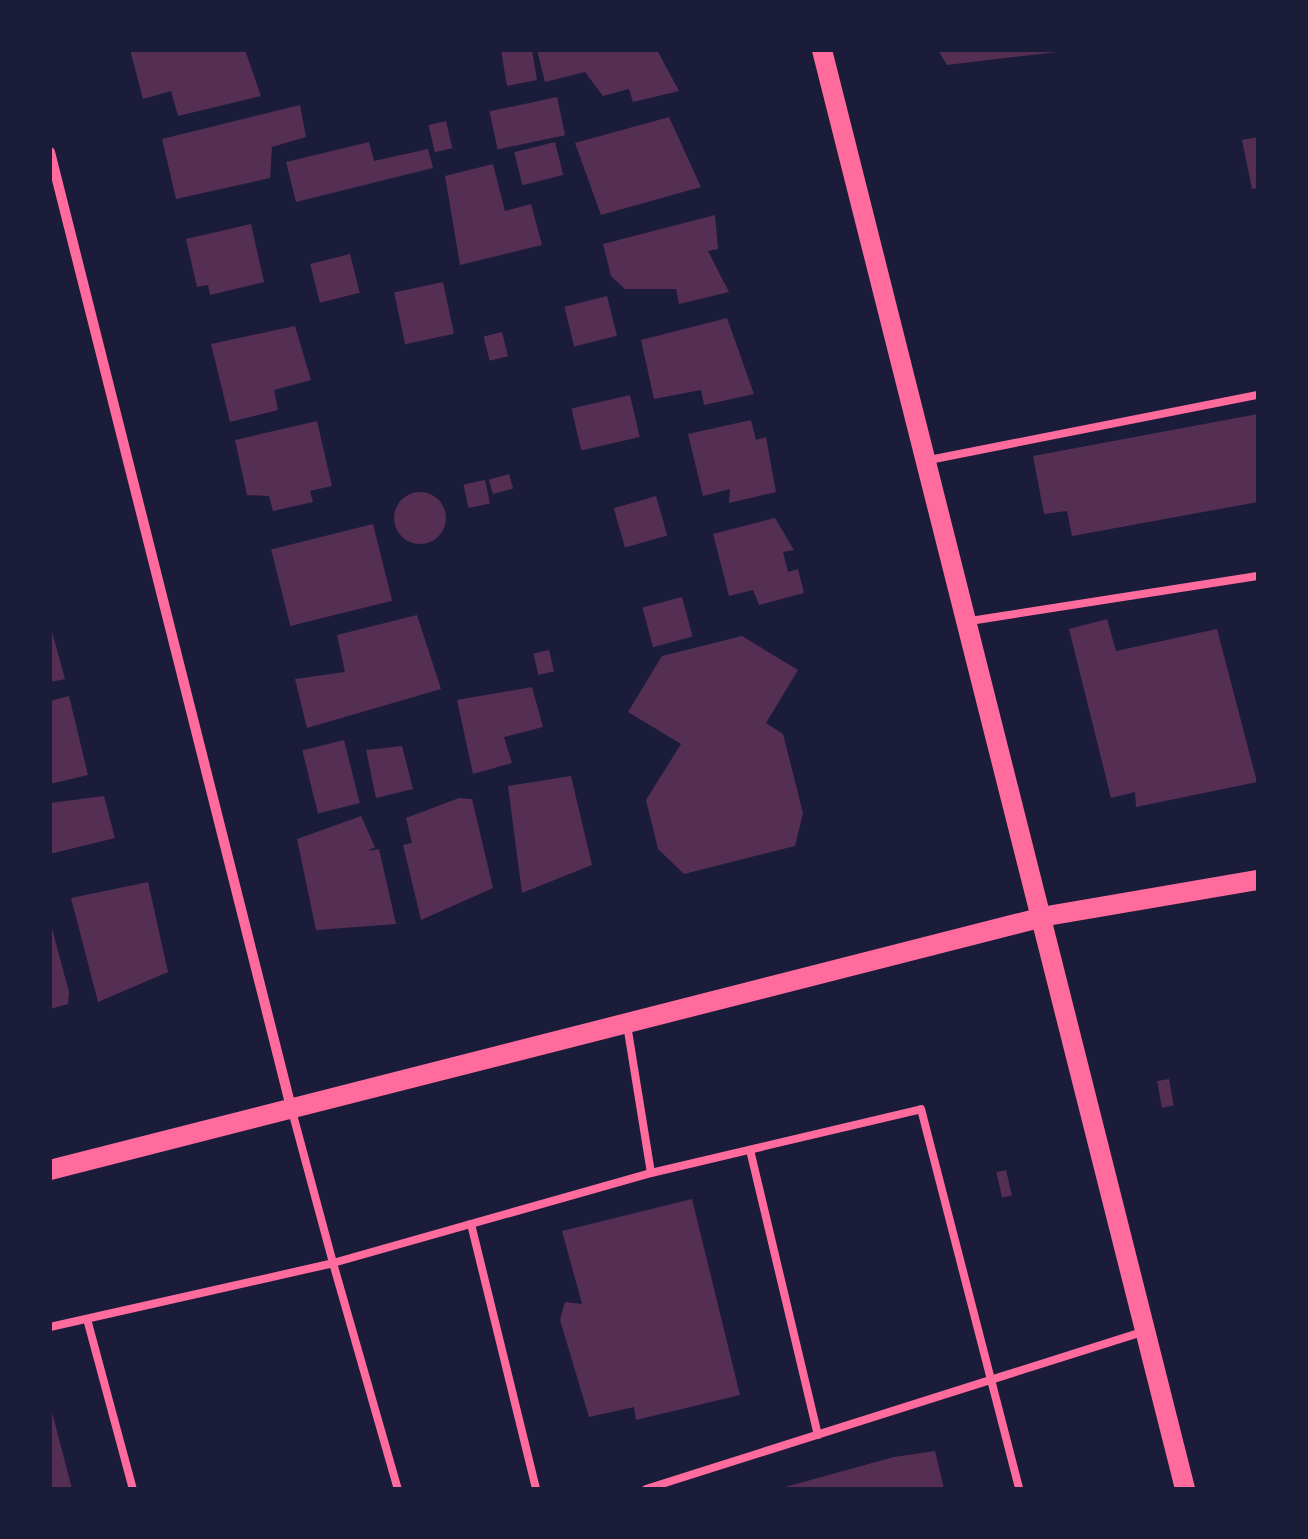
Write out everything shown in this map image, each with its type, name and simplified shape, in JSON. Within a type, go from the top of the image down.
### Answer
[{"type":"main road","points":[[822,50],[1047,916],[1186,1489]]},
{"type":"main road","points":[[50,1170],[1047,916],[1258,880]]},
{"type":"street","points":[[50,152],[292,1110]]},
{"type":"lane","points":[[929,460],[1258,396]]},
{"type":"lane","points":[[970,622],[1258,576]]},
{"type":"lane","points":[[627,1024],[651,1174]]},
{"type":"lane","points":[[292,1110],[398,1489]]},
{"type":"lane","points":[[50,1327],[333,1262],[651,1174],[921,1110],[1019,1489]]},
{"type":"lane","points":[[750,1150],[818,1435]]},
{"type":"lane","points":[[472,1224],[536,1489]]},
{"type":"lane","points":[[86,1319],[133,1489]]},
{"type":"lane","points":[[646,1489],[818,1435],[990,1374],[1146,1330]]},
{"type":"building","points":[[130,50],[245,50],[261,96],[178,116],[171,91],[143,99]]},
{"type":"building","points":[[501,50],[532,50],[537,80],[507,86]]},
{"type":"building","points":[[537,50],[657,50],[679,91],[633,102],[629,89],[603,96],[585,72],[545,82]]},
{"type":"building","points":[[938,50],[1057,50],[1057,52],[947,65]]},
{"type":"building","points":[[557,97],[565,135],[498,149],[490,111]]},
{"type":"building","points":[[300,105],[306,137],[272,147],[270,178],[176,199],[162,139]]},
{"type":"building","points":[[669,117],[701,187],[601,215],[575,143]]},
{"type":"building","points":[[446,121],[452,148],[435,152],[428,125]]},
{"type":"building","points":[[1258,137],[1258,188],[1252,189],[1242,140]]},
{"type":"building","points":[[369,142],[374,161],[428,149],[433,168],[296,202],[286,162]]},
{"type":"building","points":[[555,142],[563,175],[522,185],[514,152]]},
{"type":"building","points":[[493,164],[505,211],[531,204],[542,245],[460,265],[445,176]]},
{"type":"building","points":[[715,215],[718,249],[708,251],[729,292],[679,304],[676,289],[625,289],[611,276],[603,244]]},
{"type":"building","points":[[251,224],[264,282],[210,295],[208,285],[197,287],[186,239]]},
{"type":"building","points":[[350,254],[360,293],[320,303],[310,264]]},
{"type":"building","points":[[443,282],[454,334],[405,344],[394,292]]},
{"type":"building","points":[[607,296],[617,336],[574,346],[564,307]]},
{"type":"building","points":[[727,318],[754,394],[704,405],[701,390],[654,399],[641,340]]},
{"type":"building","points":[[295,326],[311,380],[274,390],[278,410],[230,422],[211,344]]},
{"type":"building","points":[[502,332],[508,356],[490,361],[484,337]]},
{"type":"building","points":[[630,395],[640,437],[581,450],[572,408]]},
{"type":"building","points":[[1258,414],[1258,502],[1072,536],[1067,511],[1044,514],[1033,456]]},
{"type":"building","points":[[751,420],[756,440],[766,437],[776,492],[729,503],[730,489],[703,496],[688,434]]},
{"type":"building","points":[[317,421],[332,486],[310,491],[313,502],[273,511],[269,496],[247,495],[235,440]]},
{"type":"building","points":[[509,474],[513,488],[493,494],[489,480]]},
{"type":"building","points":[[485,480],[490,503],[468,508],[463,485]]},
{"type":"building","points":[[420,492],[438,500],[446,518],[438,536],[420,544],[402,536],[394,518],[402,500]]},
{"type":"building","points":[[656,496],[667,535],[625,548],[614,508]]},
{"type":"building","points":[[775,518],[794,550],[783,552],[788,572],[798,569],[804,593],[759,605],[753,590],[729,596],[713,534]]},
{"type":"building","points":[[373,524],[392,601],[290,626],[271,549]]},
{"type":"building","points":[[682,597],[693,637],[653,647],[642,608]]},
{"type":"building","points":[[417,615],[441,689],[307,728],[295,679],[345,672],[337,635]]},
{"type":"building","points":[[1107,619],[1116,651],[1217,629],[1257,782],[1136,807],[1135,792],[1111,798],[1069,629]]},
{"type":"building","points":[[50,625],[65,679],[50,682]]},
{"type":"building","points":[[742,636],[798,670],[766,723],[783,734],[803,813],[795,846],[684,874],[658,849],[646,800],[681,744],[628,712],[662,656]]},
{"type":"building","points":[[549,650],[554,671],[538,675],[533,654]]},
{"type":"building","points":[[532,687],[543,727],[504,737],[512,763],[473,774],[457,700]]},
{"type":"building","points":[[69,696],[88,775],[50,784],[50,701]]},
{"type":"building","points":[[344,740],[360,803],[318,813],[302,750]]},
{"type":"building","points":[[402,746],[413,789],[376,798],[366,750]]},
{"type":"building","points":[[571,776],[592,865],[522,893],[508,786]]},
{"type":"building","points":[[104,796],[115,838],[50,854],[50,803]]},
{"type":"building","points":[[459,798],[472,799],[493,888],[421,920],[403,845],[412,843],[406,818]]},
{"type":"building","points":[[361,816],[375,847],[368,851],[379,849],[396,924],[316,930],[297,839]]},
{"type":"building","points":[[148,882],[168,972],[98,1002],[71,898]]},
{"type":"building","points":[[50,921],[69,992],[68,1004],[50,1009]]},
{"type":"building","points":[[1169,1079],[1174,1106],[1162,1108],[1157,1081]]},
{"type":"building","points":[[1006,1170],[1012,1195],[1002,1198],[996,1172]]},
{"type":"building","points":[[692,1199],[740,1395],[636,1420],[634,1407],[589,1417],[560,1320],[565,1302],[582,1304],[562,1231]]},
{"type":"building","points":[[51,1408],[72,1489],[50,1489]]},
{"type":"building","points":[[935,1451],[944,1489],[778,1489],[894,1457]]}]
